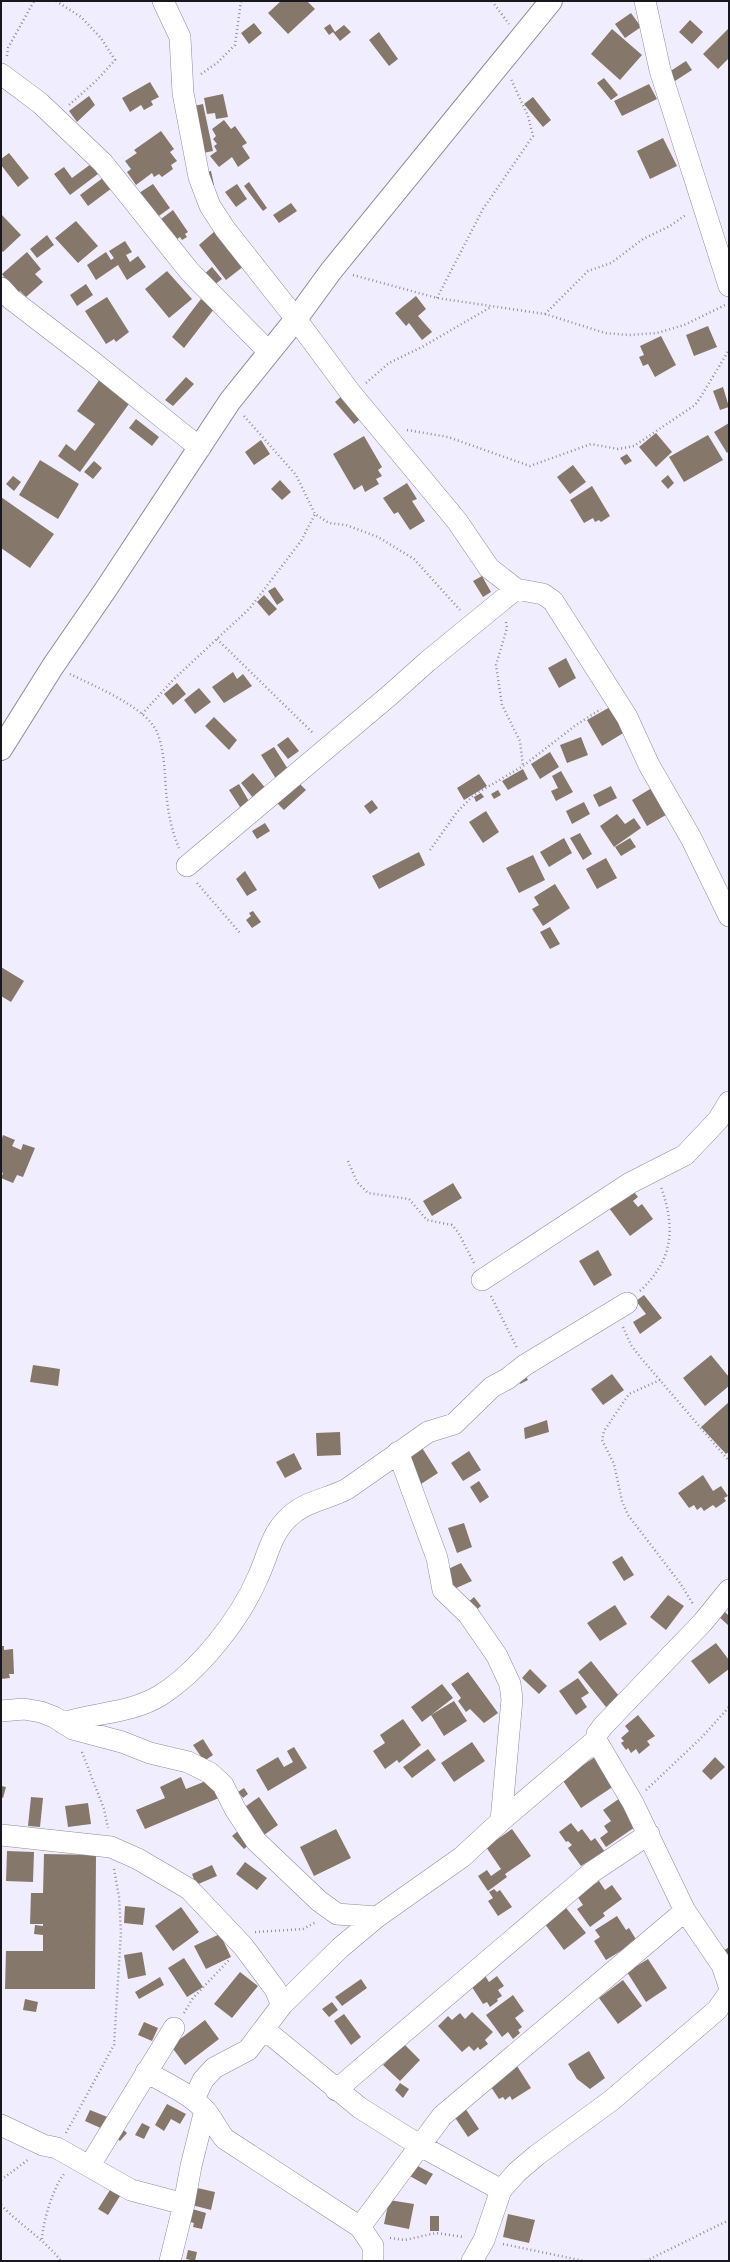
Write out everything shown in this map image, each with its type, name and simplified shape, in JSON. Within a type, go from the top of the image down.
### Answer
[{"type":"main road","points":[[1,749],[53,666],[200,448],[230,400],[268,351],[296,319],[331,271],[551,1]]},
{"type":"street","points":[[162,1],[180,37],[183,93],[199,177],[210,206],[225,229],[296,319],[350,392],[457,521],[489,568],[510,594]]},
{"type":"street","points":[[645,1],[660,70],[729,286]]},
{"type":"street","points":[[3,75],[55,117],[103,163],[190,272],[268,351]]},
{"type":"street","points":[[1,288],[11,299],[94,362],[200,448]]},
{"type":"street","points":[[187,866],[471,625],[510,594],[543,594],[553,601],[627,717],[649,765],[690,838],[729,916]]},
{"type":"street","points":[[482,1280],[630,1183],[672,1163],[685,1155],[703,1138],[718,1120],[729,1102]]},
{"type":"street","points":[[68,1726],[80,1717],[132,1708],[160,1695],[174,1686],[196,1666],[241,1609],[258,1577],[280,1527],[286,1519],[307,1504],[335,1495],[347,1489],[398,1452],[434,1429],[457,1422],[483,1394],[507,1379],[525,1365],[627,1303]]},
{"type":"street","points":[[398,1452],[437,1558],[444,1590],[468,1614],[480,1630],[498,1656],[510,1684],[512,1698],[501,1821]]},
{"type":"street","points":[[472,2261],[484,2240],[501,2190],[537,2155],[612,2100],[697,2028],[717,2010],[729,1985],[722,1965],[685,1911],[633,1803],[596,1740],[597,1734],[603,1726],[703,1622],[729,1591]]},
{"type":"street","points":[[1,1711],[24,1709],[41,1712],[68,1726],[122,1742],[150,1753],[188,1762],[210,1773],[223,1785],[235,1809],[256,1841],[319,1901],[337,1914],[377,1917]]},
{"type":"street","points":[[170,2261],[184,2204],[191,2166],[203,2080],[214,2068],[248,2050],[265,2030],[282,2005],[340,1948],[377,1917],[462,1857],[501,1821],[596,1740]]},
{"type":"street","points":[[336,2090],[592,1872],[648,1834]]},
{"type":"street","points":[[1,1835],[111,1847],[138,1859],[189,1889],[243,1946],[275,1989],[282,2005]]},
{"type":"street","points":[[363,2231],[419,2145],[442,2116],[685,1911]]},
{"type":"street","points":[[66,2154],[146,2072],[174,2028]]},
{"type":"street","points":[[265,2030],[336,2090],[419,2145],[501,2190]]},
{"type":"street","points":[[146,2072],[200,2105],[225,2139],[363,2231],[373,2246],[373,2261]]},
{"type":"street","points":[[1,2126],[66,2154],[131,2190],[184,2204]]},
{"type":"path","points":[[3,75],[8,48],[34,1]]},
{"type":"path","points":[[55,117],[97,80],[115,60],[101,38],[81,17],[56,1]]},
{"type":"path","points":[[183,93],[204,71],[217,63],[235,45],[241,1]]},
{"type":"path","points":[[492,1],[520,39]]},
{"type":"path","points":[[438,298],[483,209],[533,136],[528,116],[502,60]]},
{"type":"path","points":[[546,314],[588,271],[611,263],[644,239],[670,226],[703,203]]},
{"type":"path","points":[[331,271],[363,277],[438,298],[546,314],[605,333],[629,335],[657,333],[684,325],[729,302]]},
{"type":"path","points":[[350,392],[367,382],[388,363],[422,347],[492,307]]},
{"type":"path","points":[[406,430],[448,437],[530,466],[591,444],[626,449],[634,446],[694,404],[706,390],[729,350]]},
{"type":"path","points":[[230,400],[296,475],[315,514],[329,523],[346,525],[378,537],[414,559],[456,604],[471,625]]},
{"type":"path","points":[[142,714],[173,680],[250,608],[301,540],[315,514]]},
{"type":"path","points":[[510,594],[507,628],[496,665],[502,705],[520,741],[524,766]]},
{"type":"path","points":[[217,639],[327,747]]},
{"type":"path","points":[[53,666],[120,699],[142,714],[157,732],[164,764],[167,803],[176,841],[187,866],[199,886],[240,933]]},
{"type":"path","points":[[430,850],[457,812],[474,795],[524,766],[576,725],[616,700]]},
{"type":"path","points":[[348,1161],[357,1182],[368,1193],[409,1199],[427,1220],[452,1225],[458,1232],[482,1280],[504,1319],[525,1365]]},
{"type":"path","points":[[672,1163],[660,1182],[671,1222],[670,1242],[661,1266],[652,1280],[627,1303],[621,1317],[624,1330],[631,1345],[729,1461]]},
{"type":"path","points":[[661,1380],[629,1394],[604,1430],[602,1440],[614,1464],[622,1500],[628,1515],[680,1583],[703,1622]]},
{"type":"path","points":[[633,1803],[703,1736],[729,1707]]},
{"type":"path","points":[[42,2239],[42,2228],[66,2154],[114,2045],[120,1932],[119,1897],[104,1809],[68,1726]]},
{"type":"path","points":[[227,1930],[276,1932],[303,1929],[322,1918],[337,1914]]},
{"type":"path","points":[[174,2028],[193,1998],[243,1946]]},
{"type":"path","points":[[1,2180],[17,2170],[66,2154]]},
{"type":"path","points":[[1,2205],[13,2218],[42,2239],[61,2261]]},
{"type":"path","points":[[646,2261],[729,2220]]},
{"type":"path","points":[[363,2231],[405,2240],[436,2234],[484,2240],[584,2261]]},
{"type":"building","points":[[281,1],[307,1],[315,9],[288,34],[268,13]]},
{"type":"building","points":[[631,13],[641,27],[625,38],[615,24]]},
{"type":"building","points":[[690,20],[703,32],[692,44],[679,32]]},
{"type":"building","points":[[254,23],[262,33],[249,44],[241,33]]},
{"type":"building","points":[[330,24],[335,32],[344,25],[351,32],[340,41],[333,32],[329,35],[324,28]]},
{"type":"building","points":[[729,28],[729,58],[718,69],[703,54]]},
{"type":"building","points":[[612,29],[642,55],[620,80],[591,54]]},
{"type":"building","points":[[379,32],[398,59],[389,66],[369,40]]},
{"type":"building","points":[[686,61],[692,70],[675,81],[669,72]]},
{"type":"building","points":[[604,78],[618,95],[611,100],[597,83]]},
{"type":"building","points":[[150,82],[159,97],[151,101],[153,105],[144,110],[141,105],[130,112],[122,98]]},
{"type":"building","points":[[649,84],[657,99],[622,116],[614,101]]},
{"type":"building","points":[[223,94],[228,117],[216,119],[215,113],[207,114],[204,98]]},
{"type":"building","points":[[89,96],[95,105],[77,122],[69,111]]},
{"type":"building","points":[[533,97],[551,120],[543,127],[524,104]]},
{"type":"building","points":[[203,104],[213,151],[198,154],[189,107]]},
{"type":"building","points":[[224,120],[231,129],[235,126],[247,143],[242,146],[250,158],[238,167],[232,157],[219,167],[210,156],[217,151],[214,146],[217,144],[213,139],[216,136],[212,129]]},
{"type":"building","points":[[161,131],[174,149],[170,152],[177,161],[171,165],[173,169],[162,177],[159,174],[154,177],[152,173],[136,185],[127,172],[131,169],[125,161],[137,153],[134,150]]},
{"type":"building","points":[[663,138],[677,166],[650,179],[637,151]]},
{"type":"building","points":[[9,153],[29,178],[18,187],[1,165],[1,159]]},
{"type":"building","points":[[91,164],[98,174],[70,195],[54,174],[64,167],[72,178]]},
{"type":"building","points":[[211,171],[214,185],[205,187],[202,173]]},
{"type":"building","points":[[108,174],[116,185],[88,206],[80,195]]},
{"type":"building","points":[[249,182],[267,208],[263,211],[244,186]]},
{"type":"building","points":[[153,184],[170,208],[156,218],[139,193]]},
{"type":"building","points":[[237,184],[247,199],[236,207],[225,192]]},
{"type":"building","points":[[291,203],[297,211],[279,223],[273,215]]},
{"type":"building","points":[[173,210],[188,232],[185,234],[187,237],[182,240],[180,237],[172,243],[157,222]]},
{"type":"building","points":[[1,214],[21,235],[3,252],[1,250]]},
{"type":"building","points":[[76,221],[98,246],[78,263],[55,238]]},
{"type":"building","points":[[215,231],[244,266],[226,280],[199,245]]},
{"type":"building","points":[[47,235],[54,245],[37,258],[30,249]]},
{"type":"building","points":[[125,241],[132,252],[126,255],[130,262],[138,256],[146,267],[127,280],[118,265],[96,280],[87,265],[106,252],[111,260],[114,258],[109,251]]},
{"type":"building","points":[[27,252],[41,269],[35,274],[43,282],[26,297],[20,291],[16,295],[2,274]]},
{"type":"building","points":[[212,267],[222,279],[210,288],[200,278]]},
{"type":"building","points":[[167,271],[192,299],[169,318],[145,289]]},
{"type":"building","points":[[86,284],[93,295],[77,306],[70,295]]},
{"type":"building","points":[[416,296],[426,309],[418,316],[432,332],[422,340],[409,323],[406,326],[395,313]]},
{"type":"building","points":[[107,297],[129,332],[116,342],[114,339],[106,344],[85,311]]},
{"type":"building","points":[[201,299],[214,309],[184,348],[172,337]]},
{"type":"building","points":[[708,326],[717,347],[694,356],[686,335]]},
{"type":"building","points":[[661,336],[676,365],[655,377],[648,364],[643,366],[639,357],[644,355],[640,346]]},
{"type":"building","points":[[186,377],[194,384],[173,406],[165,400]]},
{"type":"building","points":[[100,379],[131,401],[80,472],[58,456],[66,444],[75,451],[95,424],[77,411]]},
{"type":"building","points":[[723,387],[729,407],[720,410],[713,391]]},
{"type":"building","points":[[344,394],[364,416],[354,424],[335,402]]},
{"type":"building","points":[[136,419],[159,437],[152,446],[129,428]]},
{"type":"building","points":[[729,423],[729,451],[727,453],[714,432]]},
{"type":"building","points":[[656,433],[672,452],[656,467],[639,447]]},
{"type":"building","points":[[708,435],[723,460],[684,482],[669,457]]},
{"type":"building","points":[[364,436],[382,467],[378,470],[382,476],[376,479],[379,484],[365,492],[362,485],[354,490],[333,454]]},
{"type":"building","points":[[261,440],[270,454],[254,465],[245,452]]},
{"type":"building","points":[[627,454],[632,461],[625,465],[620,458]]},
{"type":"building","points":[[40,460],[79,484],[58,519],[19,495]]},
{"type":"building","points":[[94,461],[102,468],[93,479],[84,472]]},
{"type":"building","points":[[573,465],[586,482],[570,494],[557,477]]},
{"type":"building","points":[[668,475],[674,483],[668,489],[661,481]]},
{"type":"building","points":[[13,476],[21,482],[14,491],[6,484]]},
{"type":"building","points":[[280,480],[291,492],[282,500],[271,489]]},
{"type":"building","points":[[407,483],[417,499],[412,501],[425,521],[410,530],[398,512],[394,514],[383,498]]},
{"type":"building","points":[[592,486],[610,516],[601,522],[599,520],[595,522],[593,518],[584,523],[570,500]]},
{"type":"building","points":[[1,497],[54,534],[30,568],[1,548]]},
{"type":"building","points":[[482,576],[491,592],[483,597],[473,581]]},
{"type":"building","points":[[275,587],[284,600],[277,605],[268,591]]},
{"type":"building","points":[[264,595],[277,609],[269,616],[257,602]]},
{"type":"building","points":[[566,658],[576,678],[559,688],[548,668]]},
{"type":"building","points":[[233,672],[237,679],[243,674],[252,686],[224,703],[212,687]]},
{"type":"building","points":[[177,683],[186,694],[173,705],[164,694]]},
{"type":"building","points":[[199,688],[211,702],[195,714],[184,700]]},
{"type":"building","points":[[610,707],[625,732],[602,746],[587,720]]},
{"type":"building","points":[[214,717],[237,740],[229,750],[205,726]]},
{"type":"building","points":[[288,737],[299,751],[288,759],[277,745]]},
{"type":"building","points":[[581,737],[588,755],[567,763],[560,745]]},
{"type":"building","points":[[274,747],[291,774],[278,782],[261,755]]},
{"type":"building","points":[[550,752],[559,767],[540,779],[531,764]]},
{"type":"building","points":[[523,769],[528,779],[508,790],[502,781]]},
{"type":"building","points":[[561,771],[573,792],[556,801],[551,791],[558,788],[552,776]]},
{"type":"building","points":[[253,773],[267,790],[254,799],[241,783]]},
{"type":"building","points":[[479,774],[487,786],[464,800],[457,788]]},
{"type":"building","points":[[299,783],[306,790],[284,810],[277,803]]},
{"type":"building","points":[[239,784],[251,805],[242,810],[229,790]]},
{"type":"building","points":[[611,786],[617,798],[599,807],[593,795]]},
{"type":"building","points":[[655,786],[671,812],[647,826],[632,800]]},
{"type":"building","points":[[498,790],[501,795],[494,799],[491,794]]},
{"type":"building","points":[[481,793],[484,797],[476,802],[474,797]]},
{"type":"building","points":[[372,800],[378,808],[370,814],[364,806]]},
{"type":"building","points":[[584,802],[590,814],[572,824],[566,811]]},
{"type":"building","points":[[486,811],[499,832],[483,843],[469,822]]},
{"type":"building","points":[[617,814],[625,824],[634,818],[641,828],[614,847],[600,826]]},
{"type":"building","points":[[265,823],[270,831],[257,839],[252,831]]},
{"type":"building","points":[[580,833],[592,854],[583,860],[570,838]]},
{"type":"building","points":[[564,838],[572,853],[549,867],[540,852]]},
{"type":"building","points":[[630,838],[636,847],[621,856],[615,847]]},
{"type":"building","points":[[419,852],[425,865],[379,889],[372,876]]},
{"type":"building","points":[[533,855],[545,880],[519,893],[506,868]]},
{"type":"building","points":[[606,858],[617,878],[597,889],[586,869]]},
{"type":"building","points":[[245,871],[257,890],[247,896],[236,879]]},
{"type":"building","points":[[555,884],[570,908],[543,926],[532,909],[539,905],[534,897]]},
{"type":"building","points":[[253,911],[261,922],[252,928],[246,920],[251,916],[249,913]]},
{"type":"building","points":[[550,927],[560,944],[550,949],[540,932]]},
{"type":"building","points":[[1,967],[24,981],[11,1002],[1,996]]},
{"type":"building","points":[[3,1135],[15,1140],[12,1146],[21,1150],[23,1144],[35,1148],[23,1177],[17,1175],[13,1183],[1,1178],[3,1173],[1,1172],[1,1141]]},
{"type":"building","points":[[453,1183],[462,1198],[432,1216],[423,1201]]},
{"type":"building","points":[[630,1187],[638,1197],[633,1201],[638,1207],[642,1204],[653,1219],[630,1236],[606,1204]]},
{"type":"building","points":[[598,1250],[612,1275],[594,1286],[579,1261]]},
{"type":"building","points":[[644,1295],[662,1318],[640,1334],[633,1322],[646,1314],[636,1301]]},
{"type":"building","points":[[711,1355],[729,1377],[729,1386],[705,1406],[683,1378]]},
{"type":"building","points":[[33,1365],[60,1369],[58,1386],[30,1382]]},
{"type":"building","points":[[522,1370],[528,1380],[520,1384],[515,1374]]},
{"type":"building","points":[[612,1374],[624,1390],[603,1405],[591,1389]]},
{"type":"building","points":[[729,1402],[729,1452],[726,1454],[701,1427]]},
{"type":"building","points":[[547,1420],[549,1432],[525,1439],[524,1428]]},
{"type":"building","points":[[340,1432],[341,1455],[317,1456],[316,1433]]},
{"type":"building","points":[[419,1443],[438,1473],[421,1484],[402,1454]]},
{"type":"building","points":[[469,1451],[481,1470],[463,1481],[451,1463]]},
{"type":"building","points":[[294,1453],[302,1469],[285,1478],[276,1462]]},
{"type":"building","points":[[703,1475],[713,1491],[721,1486],[728,1496],[724,1498],[726,1501],[716,1508],[713,1505],[704,1511],[701,1507],[697,1510],[694,1505],[689,1508],[678,1493]]},
{"type":"building","points":[[479,1481],[489,1497],[480,1503],[470,1487]]},
{"type":"building","points":[[464,1523],[472,1547],[457,1553],[448,1528]]},
{"type":"building","points":[[622,1556],[634,1575],[624,1581],[612,1562]]},
{"type":"building","points":[[461,1563],[472,1581],[454,1589],[444,1571]]},
{"type":"building","points":[[668,1595],[684,1606],[666,1630],[650,1617]]},
{"type":"building","points":[[474,1597],[481,1606],[471,1614],[464,1606]]},
{"type":"building","points":[[615,1605],[627,1624],[600,1641],[587,1623]]},
{"type":"building","points":[[721,1608],[729,1616],[729,1626],[716,1614]]},
{"type":"building","points":[[716,1643],[729,1660],[729,1669],[709,1684],[691,1661]]},
{"type":"building","points":[[1,1646],[4,1646],[4,1650],[13,1649],[14,1674],[9,1674],[10,1678],[1,1679]]},
{"type":"building","points":[[591,1661],[619,1696],[606,1707],[578,1672]]},
{"type":"building","points":[[530,1669],[547,1686],[539,1694],[522,1678]]},
{"type":"building","points":[[468,1672],[498,1713],[484,1723],[470,1709],[466,1712],[458,1701],[461,1698],[451,1684]]},
{"type":"building","points":[[578,1678],[589,1693],[581,1698],[587,1707],[576,1715],[559,1691]]},
{"type":"building","points":[[442,1684],[453,1698],[422,1722],[411,1707]]},
{"type":"building","points":[[454,1701],[467,1721],[444,1736],[431,1715]]},
{"type":"building","points":[[638,1715],[655,1736],[647,1741],[650,1745],[639,1754],[636,1749],[631,1753],[628,1748],[626,1750],[621,1743],[624,1741],[621,1738],[629,1731],[625,1726]]},
{"type":"building","points":[[403,1719],[421,1745],[399,1763],[397,1760],[385,1769],[373,1751],[385,1743],[380,1735]]},
{"type":"building","points":[[203,1739],[213,1755],[204,1761],[193,1745]]},
{"type":"building","points":[[472,1742],[485,1761],[454,1782],[441,1763]]},
{"type":"building","points":[[294,1747],[307,1768],[268,1791],[256,1770],[278,1757],[284,1767],[293,1762],[287,1751]]},
{"type":"building","points":[[428,1749],[436,1760],[412,1778],[403,1767]]},
{"type":"building","points":[[598,1755],[617,1784],[581,1808],[562,1779]]},
{"type":"building","points":[[715,1757],[725,1767],[711,1780],[702,1771]]},
{"type":"building","points":[[181,1777],[186,1789],[211,1779],[219,1798],[145,1829],[136,1810],[165,1798],[160,1787]]},
{"type":"building","points":[[1,1786],[6,1787],[3,1798],[1,1797]]},
{"type":"building","points":[[244,1788],[248,1794],[243,1798],[238,1792]]},
{"type":"building","points":[[31,1797],[43,1798],[40,1827],[28,1826]]},
{"type":"building","points":[[259,1797],[278,1825],[257,1840],[242,1809]]},
{"type":"building","points":[[620,1798],[638,1825],[606,1847],[600,1838],[608,1832],[604,1826],[611,1821],[603,1810]]},
{"type":"building","points":[[88,1803],[91,1824],[68,1827],[65,1806]]},
{"type":"building","points":[[571,1823],[578,1832],[582,1829],[591,1841],[595,1838],[605,1852],[581,1866],[568,1848],[572,1845],[568,1841],[566,1842],[559,1832]]},
{"type":"building","points":[[336,1829],[351,1858],[314,1876],[300,1847]]},
{"type":"building","points":[[512,1829],[531,1856],[505,1874],[507,1877],[488,1891],[478,1876],[487,1870],[491,1876],[501,1869],[486,1847]]},
{"type":"building","points":[[238,1831],[250,1844],[244,1849],[232,1836]]},
{"type":"building","points":[[7,1851],[34,1852],[33,1882],[6,1881]]},
{"type":"building","points":[[44,1854],[96,1855],[95,1989],[5,1989],[6,1951],[43,1951],[43,1935],[34,1934],[35,1925],[43,1926],[43,1924],[30,1924],[31,1893],[43,1893]]},
{"type":"building","points":[[245,1862],[267,1878],[257,1890],[236,1874]]},
{"type":"building","points":[[212,1865],[217,1876],[196,1885],[192,1874]]},
{"type":"building","points":[[599,1881],[605,1890],[612,1885],[622,1899],[603,1913],[605,1916],[590,1927],[577,1909],[583,1905],[577,1896]]},
{"type":"building","points":[[494,1889],[497,1892],[500,1890],[512,1907],[498,1916],[488,1901],[493,1898],[489,1892]]},
{"type":"building","points":[[563,1904],[586,1933],[564,1950],[542,1920]]},
{"type":"building","points":[[125,1906],[145,1908],[143,1925],[124,1923]]},
{"type":"building","points":[[181,1907],[199,1932],[173,1951],[155,1926]]},
{"type":"building","points":[[617,1916],[626,1930],[629,1928],[637,1941],[606,1960],[594,1941],[600,1937],[595,1930]]},
{"type":"building","points":[[220,1934],[231,1957],[206,1969],[194,1946]]},
{"type":"building","points":[[729,1947],[729,1965],[720,1953]]},
{"type":"building","points":[[142,1952],[146,1975],[128,1979],[124,1955]]},
{"type":"building","points":[[184,1958],[203,1987],[187,1997],[168,1968]]},
{"type":"building","points":[[648,1959],[667,1988],[646,2002],[627,1972]]},
{"type":"building","points":[[482,1971],[489,1982],[497,1976],[504,1986],[498,1990],[502,1996],[490,2007],[487,2002],[483,2004],[468,1981]]},
{"type":"building","points":[[240,1972],[258,1986],[232,2018],[214,2004]]},
{"type":"building","points":[[160,1977],[164,1985],[139,1999],[135,1992]]},
{"type":"building","points":[[361,1979],[367,1988],[342,2006],[335,1997]]},
{"type":"building","points":[[623,1980],[642,2006],[618,2024],[599,1998]]},
{"type":"building","points":[[513,1995],[524,2011],[515,2018],[522,2027],[518,2030],[520,2033],[513,2039],[508,2032],[502,2037],[486,2015]]},
{"type":"building","points":[[25,1999],[38,2002],[36,2012],[23,2010]]},
{"type":"building","points":[[332,2002],[338,2010],[329,2017],[322,2009]]},
{"type":"building","points":[[472,2012],[493,2032],[485,2040],[488,2044],[480,2050],[478,2047],[474,2051],[469,2046],[462,2052],[438,2026],[448,2016],[452,2020],[460,2013],[465,2019]]},
{"type":"building","points":[[344,2014],[361,2037],[351,2045],[334,2021]]},
{"type":"building","points":[[205,2020],[219,2039],[185,2065],[171,2046]]},
{"type":"building","points":[[144,2022],[158,2028],[152,2041],[138,2035]]},
{"type":"building","points":[[404,2044],[420,2060],[400,2081],[383,2065]]},
{"type":"building","points":[[589,2051],[605,2078],[590,2089],[577,2079],[568,2064]]},
{"type":"building","points":[[517,2066],[531,2088],[512,2100],[510,2096],[505,2100],[503,2097],[499,2099],[489,2084]]},
{"type":"building","points":[[400,2083],[409,2089],[403,2098],[395,2090]]},
{"type":"building","points":[[167,2104],[186,2114],[180,2124],[171,2119],[164,2131],[155,2125]]},
{"type":"building","points":[[463,2105],[479,2129],[468,2137],[452,2113]]},
{"type":"building","points":[[90,2110],[110,2118],[105,2130],[85,2121]]},
{"type":"building","points":[[142,2123],[150,2127],[144,2139],[135,2135]]},
{"type":"building","points":[[119,2126],[127,2133],[120,2141],[112,2134]]},
{"type":"building","points":[[412,2163],[433,2174],[426,2185],[406,2174]]},
{"type":"building","points":[[193,2187],[215,2192],[211,2210],[188,2204]]},
{"type":"building","points":[[110,2190],[120,2196],[108,2215],[98,2209]]},
{"type":"building","points":[[389,2200],[414,2204],[409,2229],[384,2224]]},
{"type":"building","points":[[189,2208],[206,2213],[202,2229],[193,2227],[194,2223],[186,2221]]},
{"type":"building","points":[[508,2214],[535,2220],[529,2243],[503,2237]]},
{"type":"building","points":[[430,2216],[439,2216],[439,2231],[430,2231]]},
{"type":"building","points":[[188,2250],[197,2252],[195,2261],[186,2259]]}]
